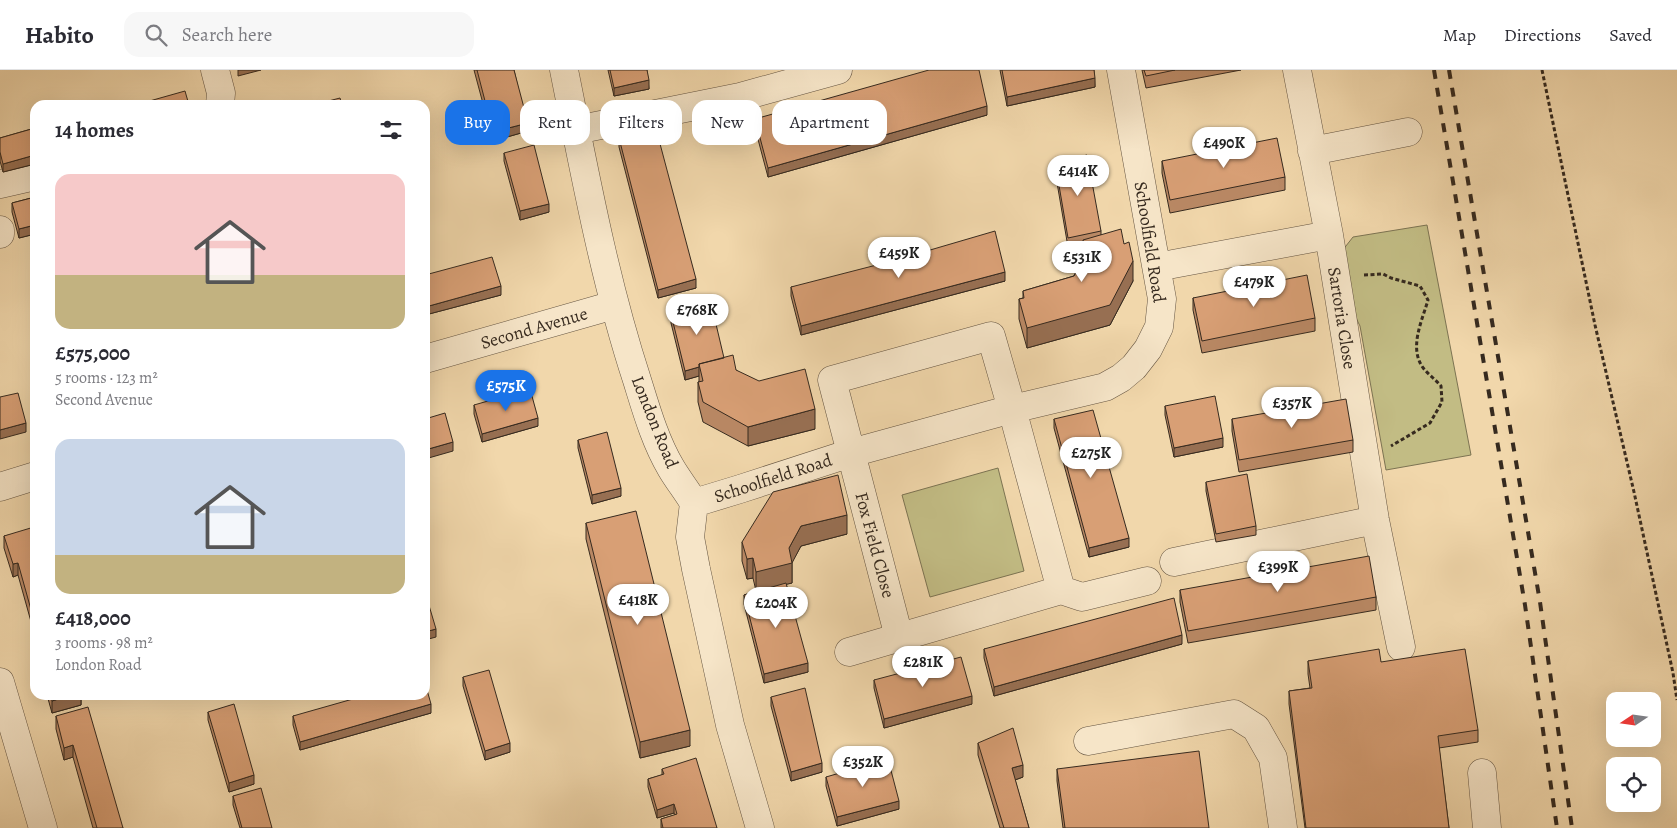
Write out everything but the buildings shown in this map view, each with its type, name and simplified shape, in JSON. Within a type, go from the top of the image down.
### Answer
[{"type":"street","points":[[215,70],[221,93],[220,100]]},
{"type":"street","name":"London Road","points":[[564,70],[570,100]]},
{"type":"street","points":[[590,127],[740,97],[838,70]]},
{"type":"street","name":"Schoolfield Road","points":[[694,502],[740,490],[851,453],[1012,409],[1105,387],[1134,367],[1148,349],[1159,327],[1162,299],[1121,70]]},
{"type":"street","name":"Sartoria Close","points":[[1297,70],[1329,235],[1375,520],[1401,647]]},
{"type":"street","points":[[1312,151],[1408,132]]},
{"type":"street","name":"London Road","points":[[579,145],[614,305],[630,358],[670,467],[694,502]]},
{"type":"street","points":[[0,184],[30,177]]},
{"type":"street","points":[[1157,267],[1329,235]]},
{"type":"street","name":"Second Avenue","points":[[430,358],[614,305]]},
{"type":"street","name":"Schoolfield Road","points":[[851,453],[832,380],[990,336],[1012,409]]},
{"type":"street","points":[[1012,409],[1060,590]]},
{"type":"street","name":"Fox Field Close","points":[[851,453],[899,638]]},
{"type":"street","points":[[0,487],[30,478]]},
{"type":"street","points":[[694,502],[690,537],[696,569],[730,725],[760,828]]},
{"type":"street","points":[[1174,562],[1375,520]]},
{"type":"street","points":[[849,652],[1060,590],[1082,597],[1147,581]]},
{"type":"street","points":[[0,682],[43,828]]},
{"type":"street","points":[[1088,741],[1234,714],[1256,728],[1273,758],[1283,828]]},
{"type":"street","points":[[1482,773],[1488,828]]},
{"type":"path","points":[[1542,70],[1595,325],[1673,673],[1677,700]]},
{"type":"path","points":[[1337,288],[1362,275],[1383,274],[1420,286],[1428,300],[1416,341],[1417,352],[1423,368],[1442,386],[1442,402],[1430,423],[1401,441],[1365,456]]},
{"type":"shaded area","points":[[1427,225],[1471,455],[1386,470],[1360,326],[1347,300],[1342,251],[1353,237]]},
{"type":"shaded area","points":[[998,468],[1024,571],[930,597],[902,495]]},
{"type":"railway","points":[[1434,70],[1525,605],[1557,828]]},
{"type":"railway","points":[[1449,70],[1540,602],[1572,828]]}]
